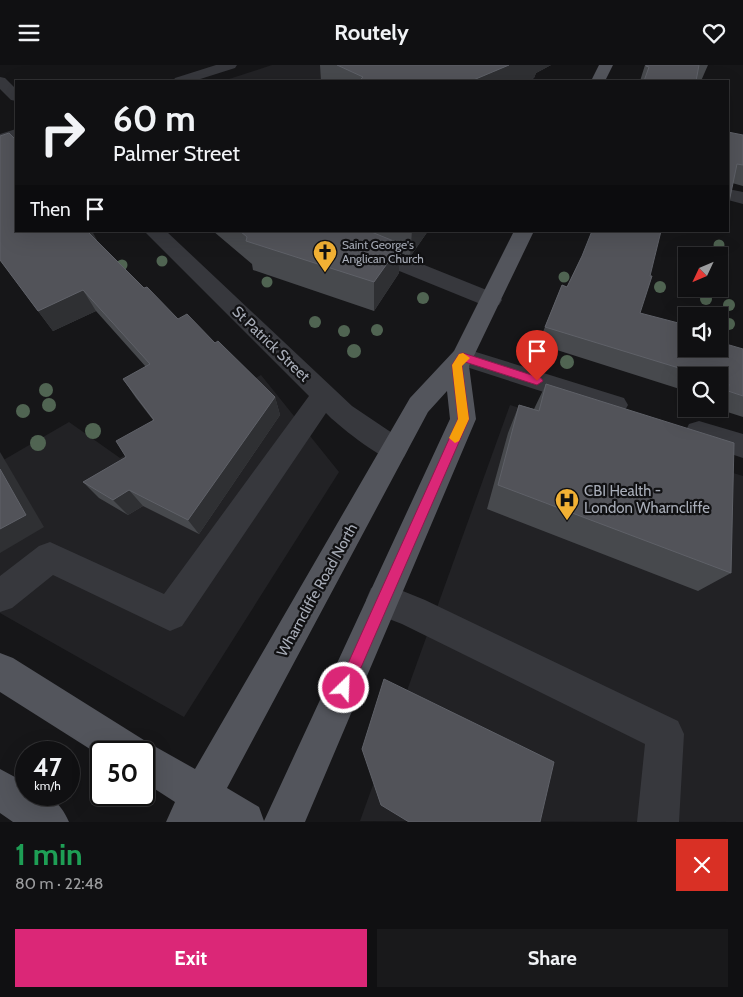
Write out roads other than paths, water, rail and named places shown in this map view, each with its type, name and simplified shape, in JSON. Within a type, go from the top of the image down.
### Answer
[{"type":"main road","points":[[598,80],[606,65]]},
{"type":"main road","name":"Wharncliffe Road North","points":[[194,809],[419,405],[460,361],[524,232]]},
{"type":"main road","points":[[284,822],[464,419],[460,361]]},
{"type":"main road","points":[[0,671],[113,741]]},
{"type":"main road","points":[[155,771],[194,809],[244,822]]},
{"type":"main road","points":[[0,789],[48,822]]},
{"type":"street","points":[[183,80],[230,65]]},
{"type":"street","points":[[0,81],[15,96]]},
{"type":"street","points":[[0,139],[15,134]]},
{"type":"street","points":[[729,195],[743,198]]},
{"type":"street","name":"St Patrick Street","points":[[155,232],[343,414],[394,449]]},
{"type":"street","points":[[360,232],[362,248],[491,300]]},
{"type":"street","points":[[460,361],[640,413]]},
{"type":"street","points":[[0,596],[50,557],[170,614],[324,395]]},
{"type":"street","points":[[678,425],[743,446]]},
{"type":"street","points":[[383,600],[421,616],[665,734],[658,822]]},
{"type":"place","name":"Saint George's Anglican Church","points":[[325,273]]},
{"type":"place","name":"CBI Health - London Wharncliffe","points":[[567,521]]}]
